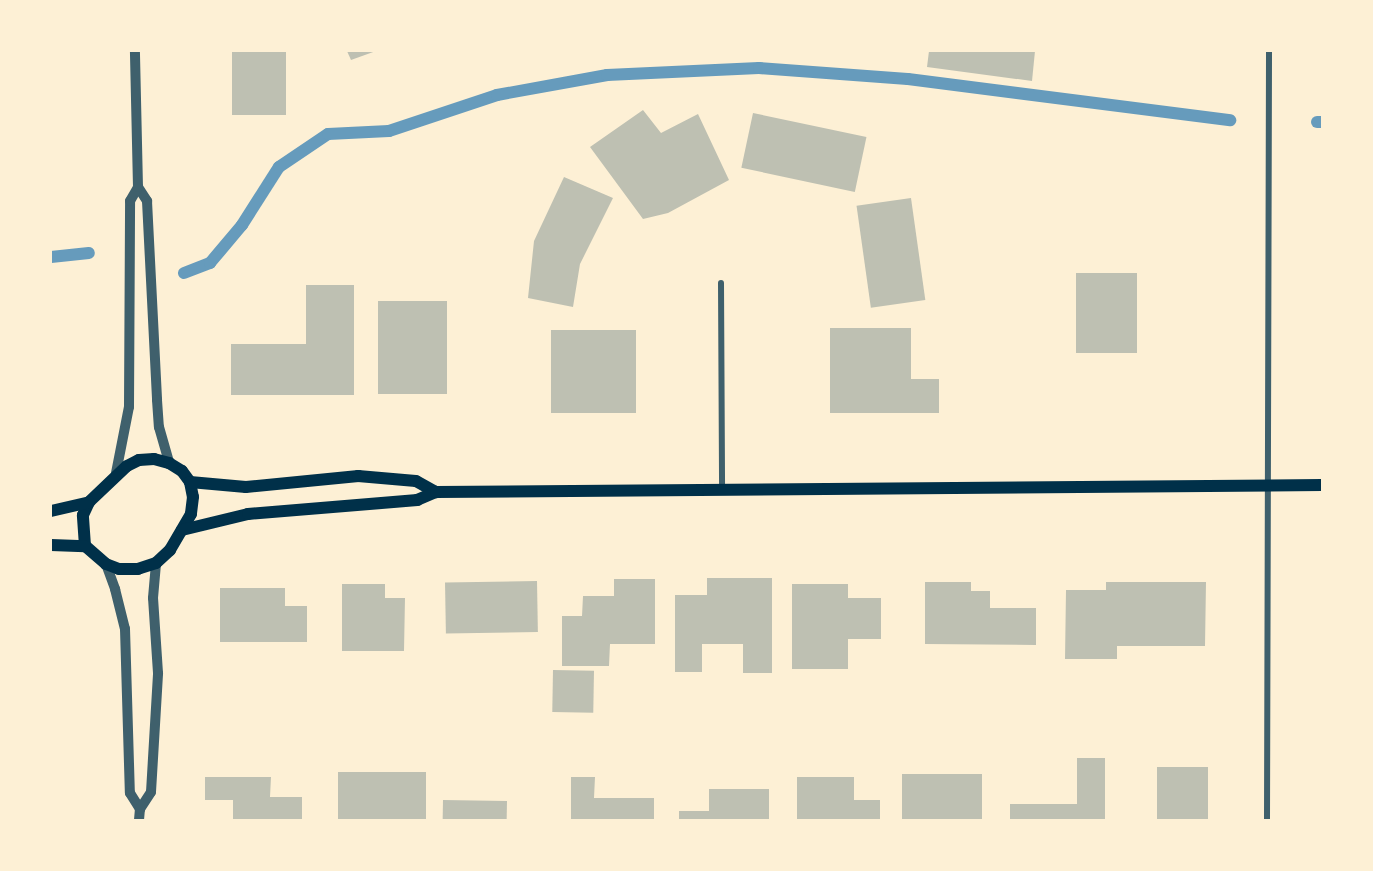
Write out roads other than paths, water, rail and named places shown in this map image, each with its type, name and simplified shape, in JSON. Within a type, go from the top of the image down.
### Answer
[{"type":"main road","points":[[139,460],[169,463],[182,471],[190,482],[193,497],[191,514],[170,550],[156,563],[138,569],[119,569],[106,564],[85,546],[82,532],[83,515],[89,502],[116,474],[139,460]]},
{"type":"main road","points":[[190,482],[246,487],[358,476],[416,481],[436,492]]},
{"type":"main road","points":[[182,530],[248,514],[417,500],[436,492],[1322,484]]},
{"type":"main road","points":[[51,511],[89,502]]},
{"type":"main road","points":[[51,545],[85,546]]},
{"type":"street","points":[[116,474],[129,407],[130,201],[138,187],[135,51]]},
{"type":"street","points":[[1267,820],[1269,51]]},
{"type":"street","points":[[138,187],[147,201],[159,428],[169,463]]},
{"type":"street","points":[[721,283],[722,488]]},
{"type":"street","points":[[140,815],[151,792],[158,673],[153,598],[156,563]]},
{"type":"street","points":[[106,564],[125,629],[130,793],[140,815]]},
{"type":"waterway","points":[[184,273],[210,263],[242,225],[279,167],[328,134],[389,131],[497,95],[607,75],[759,68],[908,79],[1230,120]]},
{"type":"waterway","points":[[1317,122],[1322,122]]},
{"type":"waterway","points":[[51,257],[89,253]]}]
